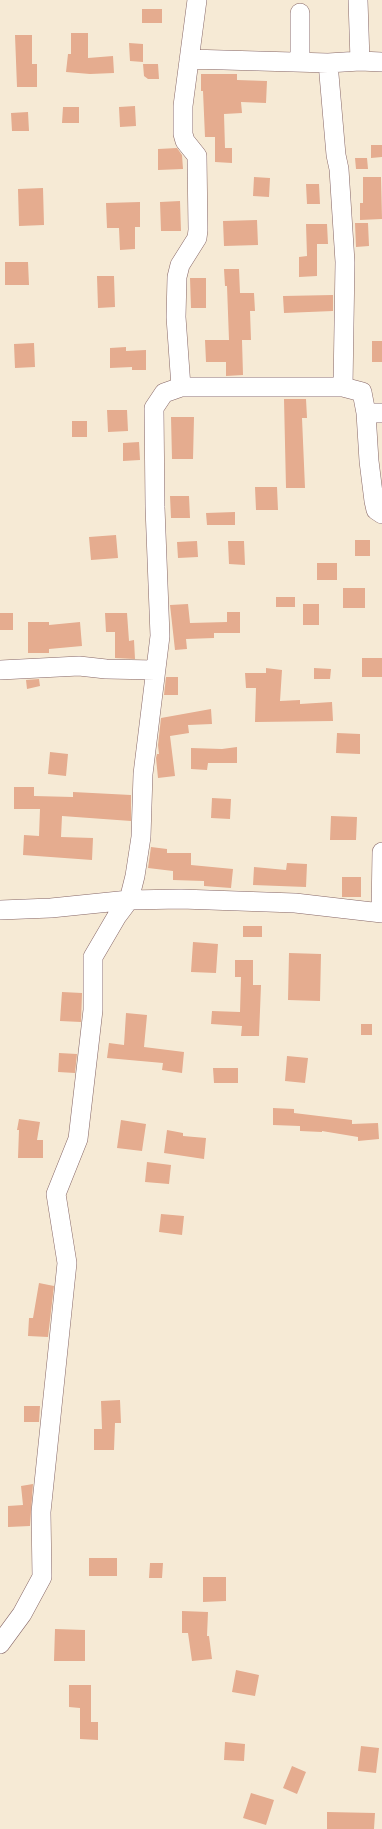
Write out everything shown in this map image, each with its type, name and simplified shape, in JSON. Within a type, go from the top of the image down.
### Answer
[{"type":"street","points":[[181,387],[176,317],[177,277],[180,265],[197,238],[198,230],[198,156],[185,141],[183,134],[183,106],[197,0]]},
{"type":"street","points":[[358,0],[360,61]]},
{"type":"street","points":[[300,13],[300,61]]},
{"type":"street","points":[[189,59],[328,63],[360,61],[382,62]]},
{"type":"street","points":[[328,63],[336,155],[339,169],[345,262],[343,387]]},
{"type":"street","points":[[0,1644],[22,1614],[42,1577],[41,1512],[67,1263],[56,1194],[78,1139],[94,1010],[94,957],[117,916],[129,900],[135,876],[141,837],[143,774],[160,636],[155,507],[154,408],[164,393],[181,387],[343,387],[362,392],[374,413],[369,461],[376,510],[382,514]]},
{"type":"street","points":[[0,670],[79,666],[106,669],[155,670]]},
{"type":"street","points":[[0,910],[50,908],[129,900],[182,899],[295,903],[381,913],[382,852]]},
{"type":"building","points":[[142,9],[162,9],[162,23],[142,23]]},
{"type":"building","points":[[71,33],[88,33],[88,58],[113,56],[114,73],[90,74],[66,72],[68,54],[71,54]]},
{"type":"building","points":[[15,35],[32,35],[32,64],[37,64],[37,87],[17,87]]},
{"type":"building","points":[[129,43],[143,44],[143,62],[130,61]]},
{"type":"building","points":[[143,64],[158,64],[159,79],[148,79],[144,76]]},
{"type":"building","points":[[201,74],[237,74],[237,80],[267,81],[266,103],[241,102],[242,113],[224,114],[225,148],[232,148],[232,163],[215,162],[215,137],[205,137]]},
{"type":"building","points":[[135,106],[136,126],[120,127],[119,107]]},
{"type":"building","points":[[63,107],[79,107],[79,123],[62,123]]},
{"type":"building","points":[[28,112],[29,131],[12,131],[11,113]]},
{"type":"building","points":[[371,145],[382,145],[382,157],[371,158]]},
{"type":"building","points":[[177,148],[182,155],[183,169],[158,170],[158,149]]},
{"type":"building","points":[[355,158],[367,158],[368,169],[356,169]]},
{"type":"building","points":[[254,177],[270,178],[269,197],[253,196]]},
{"type":"building","points":[[363,177],[381,177],[382,219],[360,220],[360,203],[363,203]]},
{"type":"building","points":[[306,184],[319,184],[320,204],[307,204]]},
{"type":"building","points":[[43,188],[44,225],[19,226],[18,189]]},
{"type":"building","points":[[180,201],[181,231],[161,231],[160,202]]},
{"type":"building","points":[[140,202],[140,227],[135,227],[135,249],[120,250],[119,228],[107,228],[106,203]]},
{"type":"building","points":[[257,220],[258,245],[224,246],[223,221]]},
{"type":"building","points":[[355,223],[368,223],[369,246],[356,247]]},
{"type":"building","points":[[306,224],[327,224],[328,244],[317,244],[317,276],[299,277],[299,257],[307,256]]},
{"type":"building","points":[[5,262],[28,262],[29,285],[5,285]]},
{"type":"building","points":[[224,269],[239,269],[240,293],[254,293],[255,311],[250,311],[251,340],[242,340],[243,375],[226,376],[226,362],[206,362],[205,340],[229,340],[227,286],[225,286]]},
{"type":"building","points":[[97,276],[114,276],[115,307],[98,308]]},
{"type":"building","points":[[190,278],[206,278],[206,308],[191,308]]},
{"type":"building","points":[[333,295],[333,311],[284,313],[283,296]]},
{"type":"building","points":[[372,341],[382,341],[382,362],[372,362]]},
{"type":"building","points":[[34,343],[35,367],[15,368],[14,344]]},
{"type":"building","points":[[126,347],[126,351],[146,350],[146,370],[132,370],[132,367],[110,368],[110,348]]},
{"type":"building","points":[[284,399],[306,399],[307,418],[302,418],[305,488],[286,488]]},
{"type":"building","points":[[107,410],[127,410],[128,431],[108,432]]},
{"type":"building","points":[[171,417],[194,417],[193,459],[172,459]]},
{"type":"building","points":[[72,421],[87,421],[87,437],[72,437]]},
{"type":"building","points":[[139,442],[140,460],[123,461],[123,443]]},
{"type":"building","points":[[255,487],[277,487],[278,510],[256,510]]},
{"type":"building","points":[[170,496],[189,496],[190,518],[171,518]]},
{"type":"building","points":[[235,512],[235,525],[207,525],[206,513]]},
{"type":"building","points":[[116,535],[118,558],[91,560],[89,537]]},
{"type":"building","points":[[355,540],[370,540],[370,556],[355,556]]},
{"type":"building","points":[[197,541],[198,557],[178,558],[177,542]]},
{"type":"building","points":[[228,541],[244,541],[245,565],[229,564]]},
{"type":"building","points":[[317,563],[337,563],[337,580],[317,580]]},
{"type":"building","points":[[343,588],[365,588],[365,608],[343,608]]},
{"type":"building","points":[[276,597],[295,597],[295,607],[276,607]]},
{"type":"building","points":[[188,604],[190,623],[227,622],[227,612],[240,612],[240,633],[214,633],[214,638],[186,639],[187,649],[175,650],[170,605]]},
{"type":"building","points":[[303,604],[319,604],[319,625],[303,625]]},
{"type":"building","points":[[0,613],[13,613],[13,630],[0,630]]},
{"type":"building","points":[[105,613],[127,613],[129,641],[134,640],[135,659],[115,658],[115,632],[106,632]]},
{"type":"building","points":[[28,622],[49,622],[49,625],[80,622],[82,646],[49,649],[49,653],[28,653]]},
{"type":"building","points":[[362,658],[382,658],[382,677],[362,677]]},
{"type":"building","points":[[266,668],[282,670],[280,701],[300,700],[300,704],[332,702],[333,721],[255,722],[256,688],[246,688],[245,673],[266,673]]},
{"type":"building","points":[[314,668],[331,669],[330,679],[314,679]]},
{"type":"building","points":[[166,677],[178,677],[178,695],[164,695]]},
{"type":"building","points":[[39,679],[40,686],[27,689],[26,680]]},
{"type":"building","points":[[211,709],[212,724],[188,725],[189,733],[170,736],[175,776],[158,778],[156,758],[157,754],[159,754],[158,745],[161,718]]},
{"type":"building","points":[[337,733],[360,734],[360,754],[336,753]]},
{"type":"building","points":[[237,747],[237,763],[208,763],[207,770],[191,769],[191,748],[222,749]]},
{"type":"building","points":[[50,752],[68,754],[66,776],[48,774]]},
{"type":"building","points":[[14,787],[34,787],[34,796],[73,797],[73,792],[131,795],[131,821],[62,816],[61,837],[93,838],[92,860],[23,855],[24,835],[39,836],[40,809],[14,809]]},
{"type":"building","points":[[212,798],[231,799],[230,819],[211,818]]},
{"type":"building","points":[[331,816],[357,817],[356,840],[330,840]]},
{"type":"building","points":[[151,847],[167,849],[167,853],[191,853],[191,865],[233,869],[231,888],[204,886],[204,881],[173,880],[173,871],[148,868]]},
{"type":"building","points":[[287,863],[307,864],[306,887],[253,885],[254,867],[286,870]]},
{"type":"building","points":[[342,877],[361,877],[361,897],[342,897]]},
{"type":"building","points":[[243,926],[262,926],[262,937],[243,937]]},
{"type":"building","points":[[193,942],[218,944],[216,973],[191,972]]},
{"type":"building","points":[[289,953],[321,954],[320,1001],[288,1000]]},
{"type":"building","points":[[235,960],[253,960],[253,985],[261,985],[259,1036],[241,1036],[242,1026],[211,1024],[212,1011],[240,1012],[241,977],[235,977]]},
{"type":"building","points":[[62,992],[82,993],[81,1022],[60,1021]]},
{"type":"building","points":[[126,1013],[147,1015],[144,1047],[184,1052],[182,1073],[162,1070],[163,1063],[107,1058],[109,1043],[124,1045]]},
{"type":"building","points":[[361,1024],[372,1024],[372,1035],[361,1035]]},
{"type":"building","points":[[59,1053],[77,1054],[75,1073],[58,1072]]},
{"type":"building","points":[[287,1056],[308,1058],[305,1083],[285,1081]]},
{"type":"building","points":[[213,1068],[238,1068],[238,1083],[214,1083]]},
{"type":"building","points":[[273,1108],[294,1109],[294,1113],[352,1120],[352,1124],[378,1123],[379,1139],[358,1141],[358,1137],[322,1131],[300,1131],[300,1126],[273,1125]]},
{"type":"building","points":[[19,1119],[40,1122],[37,1140],[43,1140],[43,1158],[18,1158],[19,1130],[17,1130]]},
{"type":"building","points":[[121,1120],[146,1124],[142,1151],[117,1148]]},
{"type":"building","points":[[167,1130],[183,1133],[183,1136],[206,1138],[204,1159],[164,1153]]},
{"type":"building","points":[[147,1162],[171,1165],[169,1184],[145,1182]]},
{"type":"building","points":[[161,1214],[184,1216],[182,1235],[159,1232]]},
{"type":"building","points":[[39,1283],[54,1286],[48,1337],[28,1336],[29,1318],[33,1318]]},
{"type":"building","points":[[120,1400],[121,1423],[115,1423],[114,1450],[94,1450],[94,1429],[102,1429],[101,1401]]},
{"type":"building","points":[[24,1406],[40,1406],[39,1422],[24,1422]]},
{"type":"building","points":[[33,1484],[30,1526],[8,1527],[8,1506],[23,1505],[21,1486]]},
{"type":"building","points":[[89,1558],[117,1558],[117,1576],[89,1576]]},
{"type":"building","points":[[150,1563],[163,1563],[162,1578],[149,1578]]},
{"type":"building","points":[[203,1577],[226,1577],[226,1601],[203,1602]]},
{"type":"building","points":[[182,1611],[208,1612],[207,1636],[209,1636],[212,1659],[192,1661],[188,1633],[182,1633]]},
{"type":"building","points":[[55,1629],[85,1630],[85,1661],[54,1661]]},
{"type":"building","points":[[236,1670],[259,1675],[255,1696],[232,1692]]},
{"type":"building","points":[[69,1685],[91,1685],[91,1722],[98,1722],[98,1740],[80,1739],[80,1708],[69,1707]]},
{"type":"building","points":[[225,1742],[245,1744],[244,1761],[224,1760]]},
{"type":"building","points":[[361,1746],[379,1748],[376,1773],[358,1771]]},
{"type":"building","points":[[292,1766],[306,1772],[297,1794],[283,1788]]},
{"type":"building","points":[[251,1793],[274,1800],[266,1825],[243,1818]]},
{"type":"building","points":[[327,1812],[375,1813],[374,1829],[327,1829]]}]
